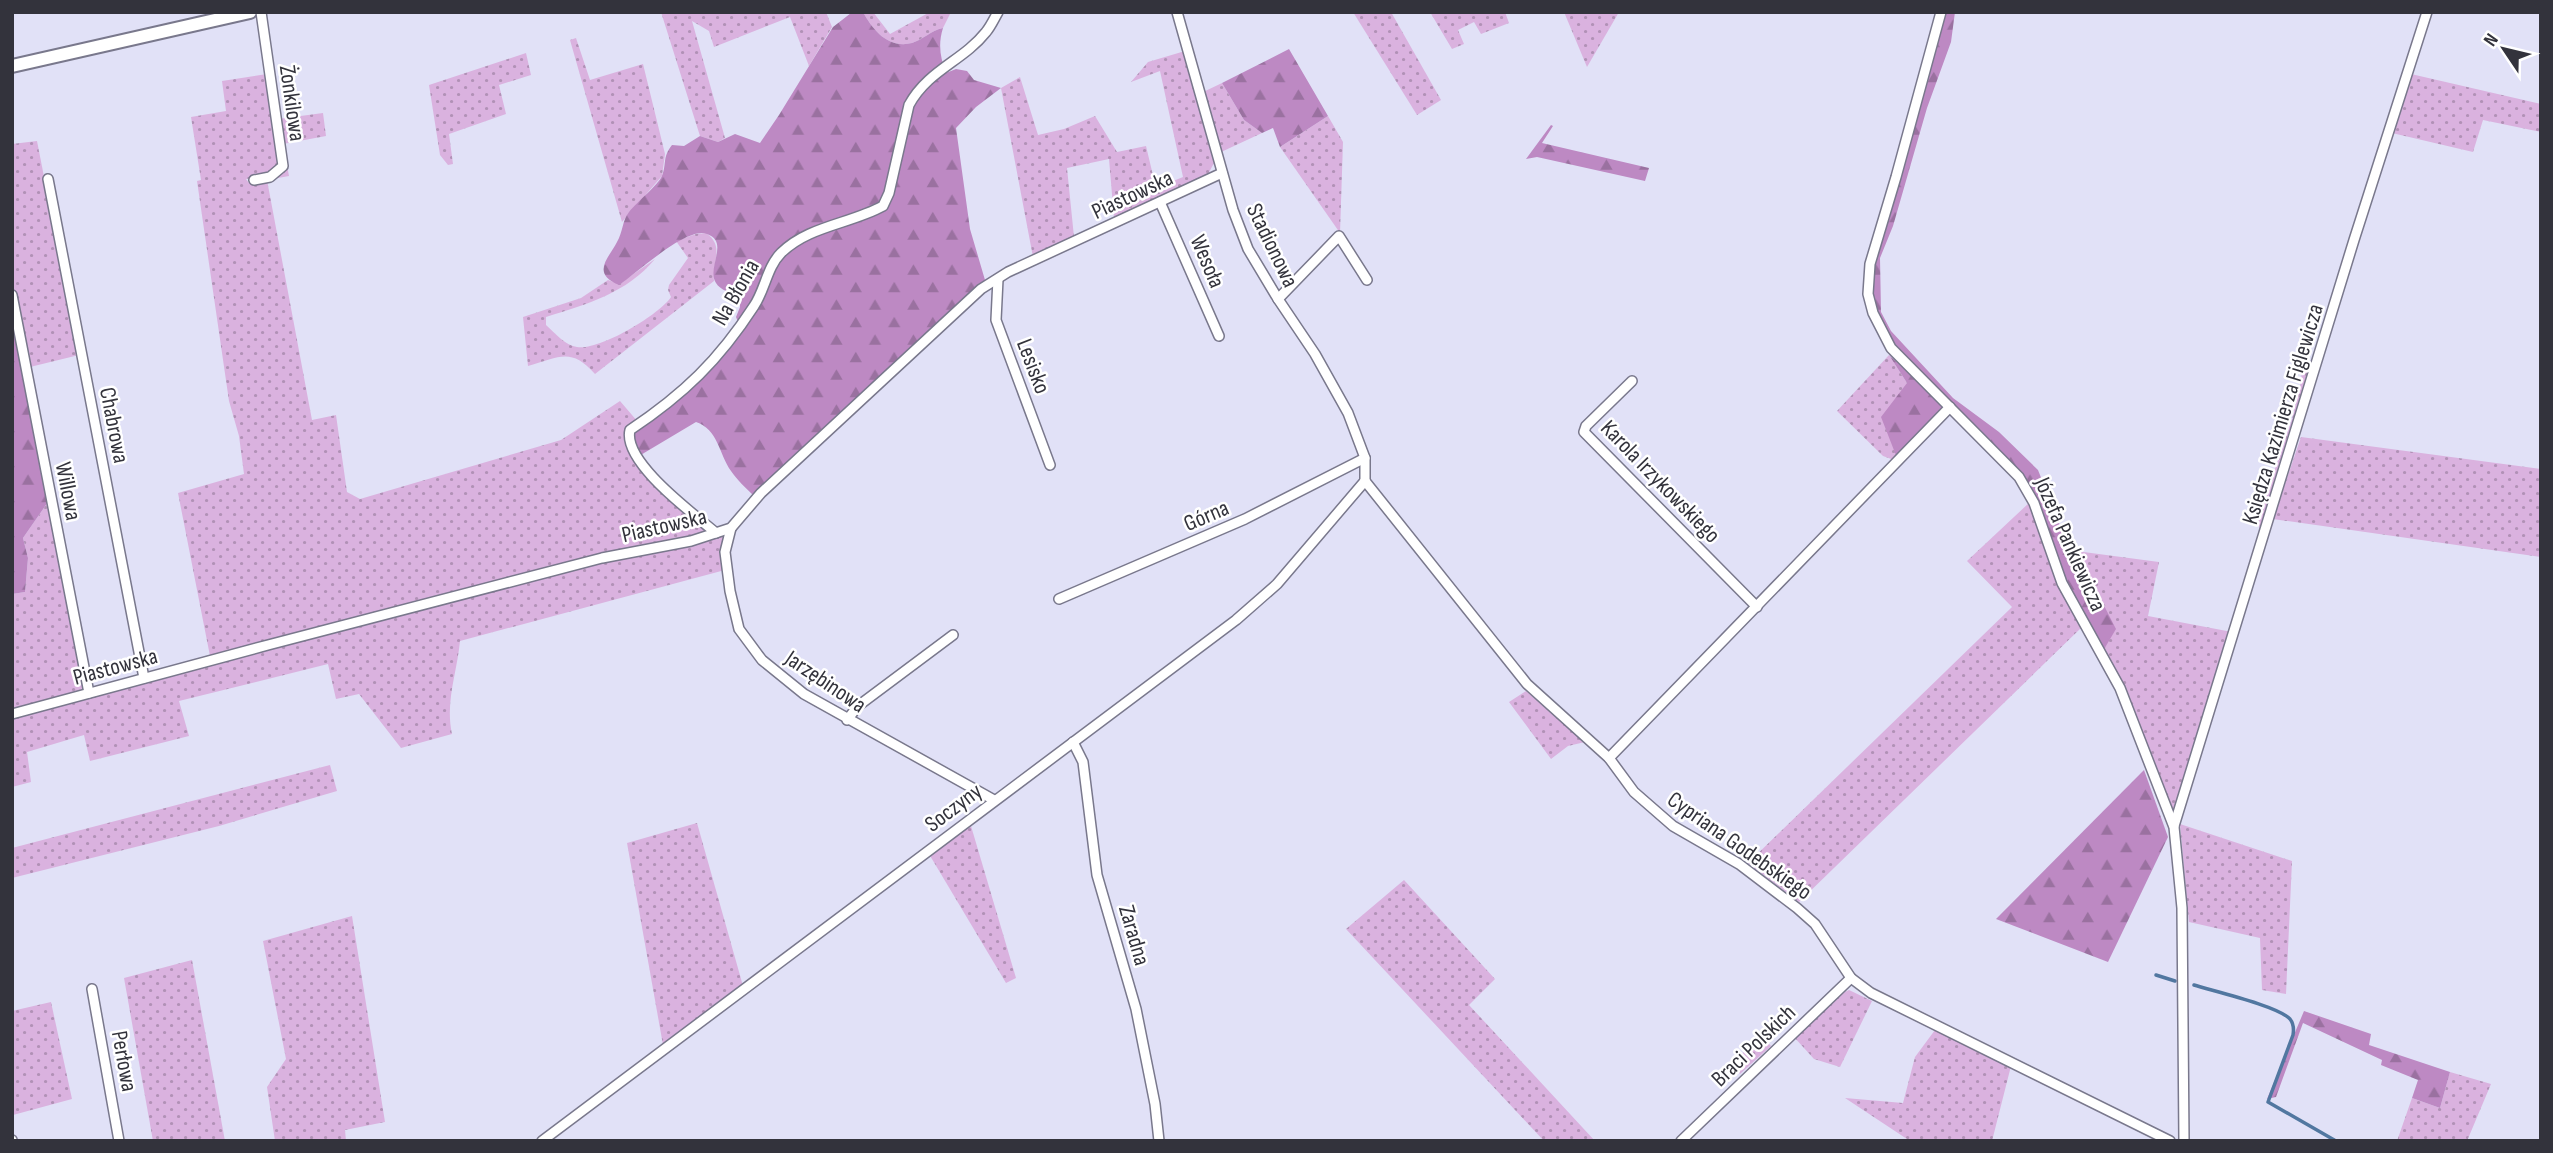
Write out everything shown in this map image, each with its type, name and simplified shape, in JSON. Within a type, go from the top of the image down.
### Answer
[{"type":"street","points":[[12,66],[250,12]]},
{"type":"street","name":"Żonkilowa","points":[[254,180],[270,177],[283,166],[261,12]]},
{"type":"street","name":"Na Błonia","points":[[716,533],[679,505],[638,459],[631,450],[628,437],[630,430],[674,398],[712,365],[752,310],[772,266],[786,248],[811,234],[883,206],[889,193],[909,105],[916,93],[923,83],[975,43],[986,32],[998,12]]},
{"type":"street","name":"Stadionowa","points":[[1177,12],[1222,173],[1248,249],[1315,354],[1348,413],[1365,458],[1365,481]]},
{"type":"street","name":"Józefa Pankiewicza","points":[[1941,12],[1870,264],[1868,294],[1873,313],[1891,348],[2019,477],[2034,503],[2062,583],[2120,688],[2174,827],[2182,908],[2184,1141]]},
{"type":"street","name":"Księdza Kazimierza Figlewicza","points":[[2174,827],[2354,240],[2427,12]]},
{"type":"street","name":"Piastowska","points":[[12,714],[602,558],[691,541],[731,528],[785,470],[981,289],[1222,173]]},
{"type":"street","name":"Chabrowa","points":[[48,179],[144,678]]},
{"type":"street","name":"Wesoła","points":[[1160,202],[1219,336]]},
{"type":"street","points":[[1278,299],[1339,236],[1367,280]]},
{"type":"street","name":"Lesisko","points":[[998,279],[996,320],[1049,465]]},
{"type":"street","name":"Willowa","points":[[12,295],[89,693]]},
{"type":"street","name":"Karola Irzykowskiego","points":[[1632,381],[1586,426],[1584,432],[1757,607]]},
{"type":"street","points":[[1609,758],[1950,407]]},
{"type":"street","name":"Górna","points":[[1059,599],[1245,519],[1365,458]]},
{"type":"street","name":"Soczyny","points":[[542,1141],[1236,620],[1277,584],[1365,481]]},
{"type":"street","name":"Cypriana Godebskiego","points":[[1365,481],[1527,684],[1609,758],[1634,792],[1673,826],[1739,864],[1815,924],[1851,978],[1871,993],[2170,1141]]},
{"type":"street","name":"Jarzębinowa","points":[[731,528],[725,552],[730,591],[739,629],[762,660],[804,694],[847,720],[994,800]]},
{"type":"street","points":[[847,720],[858,706],[953,635]]},
{"type":"street","name":"Zaradna","points":[[1073,742],[1083,762],[1097,875],[1136,1009],[1155,1104],[1159,1141]]},
{"type":"street","name":"Braci Polskich","points":[[1681,1141],[1851,978]]},
{"type":"street","name":"Perłowa","points":[[92,989],[119,1141]]},
{"type":"shaded area","points":[[661,12],[826,12],[832,27],[809,66],[790,17],[714,47],[709,31],[692,21],[725,138],[718,142],[700,136]]},
{"type":"shaded area","points":[[863,12],[873,12],[890,34],[930,12],[951,12],[943,28],[912,43],[903,44],[889,41],[882,36]]},
{"type":"shaded area","points":[[1353,12],[1391,12],[1441,100],[1417,115]]},
{"type":"shaded area","points":[[1430,12],[1505,12],[1509,23],[1481,34],[1474,22],[1458,30],[1464,44],[1452,49]]},
{"type":"shaded area","points":[[1564,12],[1619,12],[1587,67]]},
{"type":"shaded area","points":[[576,38],[590,80],[643,64],[665,154],[662,176],[622,222],[570,40]]},
{"type":"shaded area","points":[[1185,51],[1214,163],[1206,178],[1114,218],[1109,159],[1067,168],[1074,237],[1033,257],[1001,88],[1020,77],[1038,135],[1064,129],[1095,116],[1117,152],[1146,146],[1156,188],[1183,177],[1160,71],[1131,82],[1148,62]]},
{"type":"shaded area","points":[[526,53],[531,75],[499,85],[506,114],[449,134],[453,164],[448,165],[440,155],[429,85]]},
{"type":"shaded area","points":[[267,74],[281,166],[269,175],[246,179],[249,183],[267,180],[312,420],[336,415],[347,492],[360,499],[561,440],[620,401],[638,422],[626,437],[655,481],[676,506],[711,532],[603,555],[210,656],[178,493],[244,474],[239,436],[229,401],[197,181],[201,180],[191,117],[226,111],[222,81]]},
{"type":"shaded area","points":[[2411,74],[2541,104],[2541,132],[2483,120],[2473,152],[2392,133]]},
{"type":"shaded area","points":[[1222,83],[1244,120],[1262,133],[1219,153],[1199,94]]},
{"type":"shaded area","points":[[323,113],[326,136],[283,144],[289,176],[267,180],[285,167],[278,119]]},
{"type":"shaded area","points":[[1328,116],[1343,142],[1340,233],[1280,147]]},
{"type":"shaded area","points":[[37,141],[79,355],[30,367],[12,279],[12,144]]},
{"type":"shaded area","points":[[706,233],[712,238],[716,249],[714,281],[595,374],[579,360],[565,356],[528,366],[523,317],[581,298],[608,280],[619,284],[655,259],[632,281],[619,289],[591,302],[546,317],[546,325],[573,346],[587,347],[613,338],[642,322],[671,297],[669,285],[688,258],[676,241]]},
{"type":"shaded area","points":[[1889,355],[1907,383],[1897,458],[1894,460],[1883,456],[1837,411]]},
{"type":"shaded area","points":[[2303,365],[2313,368],[2261,541],[2258,518],[2292,419]]},
{"type":"shaded area","points":[[2301,437],[2541,469],[2541,557],[2273,519]]},
{"type":"shaded area","points":[[48,502],[86,692],[13,712],[12,594],[25,592],[28,558],[23,538]]},
{"type":"shaded area","points":[[2030,502],[2060,584],[2081,628],[1799,902],[1748,863],[2012,607],[1967,561]]},
{"type":"shaded area","points":[[728,532],[725,570],[460,641],[450,710],[452,734],[401,748],[359,694],[336,699],[328,664],[179,701],[189,736],[90,761],[84,735],[27,752],[31,782],[12,787],[12,717],[601,561]]},
{"type":"shaded area","points":[[2076,551],[2159,562],[2148,616],[2232,632],[2175,816],[2131,706],[2103,651]]},
{"type":"shaded area","points":[[1526,691],[1585,742],[1568,746],[1551,759],[1509,702]]},
{"type":"shaded area","points":[[330,765],[337,791],[219,826],[12,878],[12,848]]},
{"type":"shaded area","points":[[697,823],[743,986],[663,1045],[627,843]]},
{"type":"shaded area","points":[[2180,824],[2292,861],[2286,994],[2262,990],[2260,938],[2189,922]]},
{"type":"shaded area","points":[[971,826],[1016,978],[1006,983],[929,854]]},
{"type":"shaded area","points":[[1404,880],[1495,979],[1469,1005],[1595,1141],[1544,1141],[1346,929]]},
{"type":"shaded area","points":[[352,916],[385,1122],[345,1130],[346,1141],[275,1141],[267,1087],[286,1059],[263,941]]},
{"type":"shaded area","points":[[192,960],[225,1141],[153,1141],[124,978]]},
{"type":"shaded area","points":[[1849,990],[1872,1001],[1840,1067],[1814,1059],[1794,1037],[1837,996]]},
{"type":"shaded area","points":[[51,1002],[72,1099],[13,1115],[12,1011]]},
{"type":"shaded area","points":[[1935,1030],[2011,1066],[1992,1141],[1910,1141],[1845,1098],[1903,1103],[1915,1057]]},
{"type":"shaded area","points":[[1762,1036],[1771,1046],[1740,1074],[1731,1063]]},
{"type":"shaded area","points":[[2450,1072],[2491,1084],[2467,1141],[2397,1141],[2412,1098],[2440,1108]]},
{"type":"green space","points":[[863,12],[882,36],[896,43],[912,43],[943,28],[940,50],[946,73],[956,69],[967,71],[974,80],[1001,88],[976,107],[956,128],[970,229],[985,280],[754,496],[731,471],[714,436],[696,422],[639,456],[634,447],[634,431],[715,366],[741,329],[736,317],[740,307],[739,296],[716,283],[714,270],[717,243],[707,234],[698,233],[675,243],[619,285],[606,276],[604,265],[619,238],[627,215],[660,180],[672,145],[684,146],[700,136],[718,142],[735,134],[760,143],[833,27],[851,13]]},
{"type":"green space","points":[[1943,12],[1955,12],[1951,42],[1927,108],[1893,226],[1880,258],[1881,312],[1891,331],[1953,398],[1999,432],[2038,470],[2065,538],[2076,551],[2116,629],[2103,651],[2066,580],[2044,516],[2026,479],[1894,347],[1875,311],[1871,289],[1875,258]]},
{"type":"green space","points":[[1289,49],[1328,116],[1280,147],[1273,128],[1262,133],[1244,120],[1222,83]]},
{"type":"green space","points":[[1551,125],[1553,126],[1542,143],[1649,168],[1645,181],[1537,157],[1526,159]]},
{"type":"green space","points":[[16,327],[48,502],[23,538],[28,558],[25,592],[12,594],[12,328]]},
{"type":"green space","points":[[1889,355],[1946,408],[1897,458],[1881,417],[1907,383]]},
{"type":"green space","points":[[2144,770],[2168,837],[2108,962],[1996,919]]},
{"type":"green space","points":[[2304,1011],[2371,1034],[2369,1045],[2450,1072],[2440,1108],[2412,1098],[2418,1080],[2381,1065],[2382,1060],[2303,1023],[2276,1097],[2267,1099]]},
{"type":"waterway","points":[[2156,975],[2175,981]]},
{"type":"waterway","points":[[2194,985],[2259,1004],[2290,1019],[2293,1035],[2268,1102],[2336,1141]]}]
